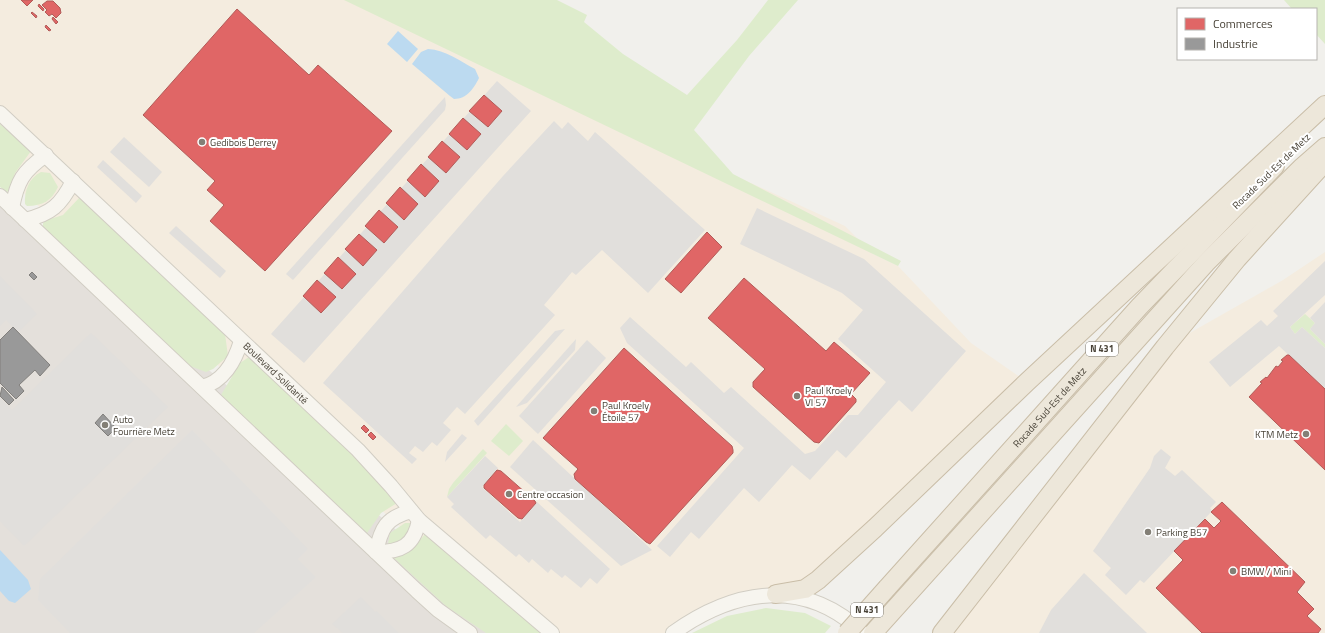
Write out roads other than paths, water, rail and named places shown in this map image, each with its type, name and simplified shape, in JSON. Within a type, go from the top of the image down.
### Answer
[{"type":"highway","points":[[776,594],[805,589],[818,580],[875,528],[1038,371],[1325,105]]},
{"type":"highway","name":"Rocade Sud-Est de Metz","points":[[847,633],[1144,301],[1230,211],[1325,118]]},
{"type":"highway","name":"Rocade Sud-Est de Metz","points":[[873,633],[1206,263],[1301,168],[1325,147]]},
{"type":"highway","points":[[942,633],[1165,347],[1237,259],[1325,162]]},
{"type":"main road","name":"Boulevard Solidarité","points":[[0,113],[358,450],[415,515],[552,633]]},
{"type":"main road","points":[[12,208],[19,180],[28,168],[46,155]]},
{"type":"main road","points":[[24,220],[38,217],[50,211],[64,198],[73,181]]},
{"type":"main road","points":[[0,196],[438,610],[470,633]]},
{"type":"main road","points":[[202,388],[210,385],[225,373],[236,356],[241,341]]},
{"type":"main road","points":[[415,515],[417,532],[412,540],[405,546],[392,552],[376,552],[382,528],[397,516],[415,515]]},
{"type":"main road","points":[[674,633],[694,618],[713,609],[755,596],[776,594],[800,597],[819,603],[853,623],[863,633]]},
{"type":"water","points":[[398,31],[418,49],[407,62],[387,44]]},
{"type":"water","points":[[428,49],[441,51],[475,69],[479,78],[470,92],[459,99],[454,99],[412,64],[421,52]]},
{"type":"water","points":[[0,550],[28,580],[31,589],[15,603],[9,601],[0,591]]},
{"type":"place","name":"Gedibois Derrey","points":[[202,142]]},
{"type":"place","name":"Paul Kroely VI 57","points":[[797,396]]},
{"type":"place","name":"Paul Kroely Étoile 57","points":[[594,411]]},
{"type":"place","name":"Auto Fourrière Metz","points":[[105,425]]},
{"type":"place","name":"KTM Metz","points":[[1306,434]]},
{"type":"place","name":"Centre occasion","points":[[509,494]]},
{"type":"place","name":"Parking B57","points":[[1148,532]]},
{"type":"place","name":"BMW / Mini","points":[[1233,571]]}]
